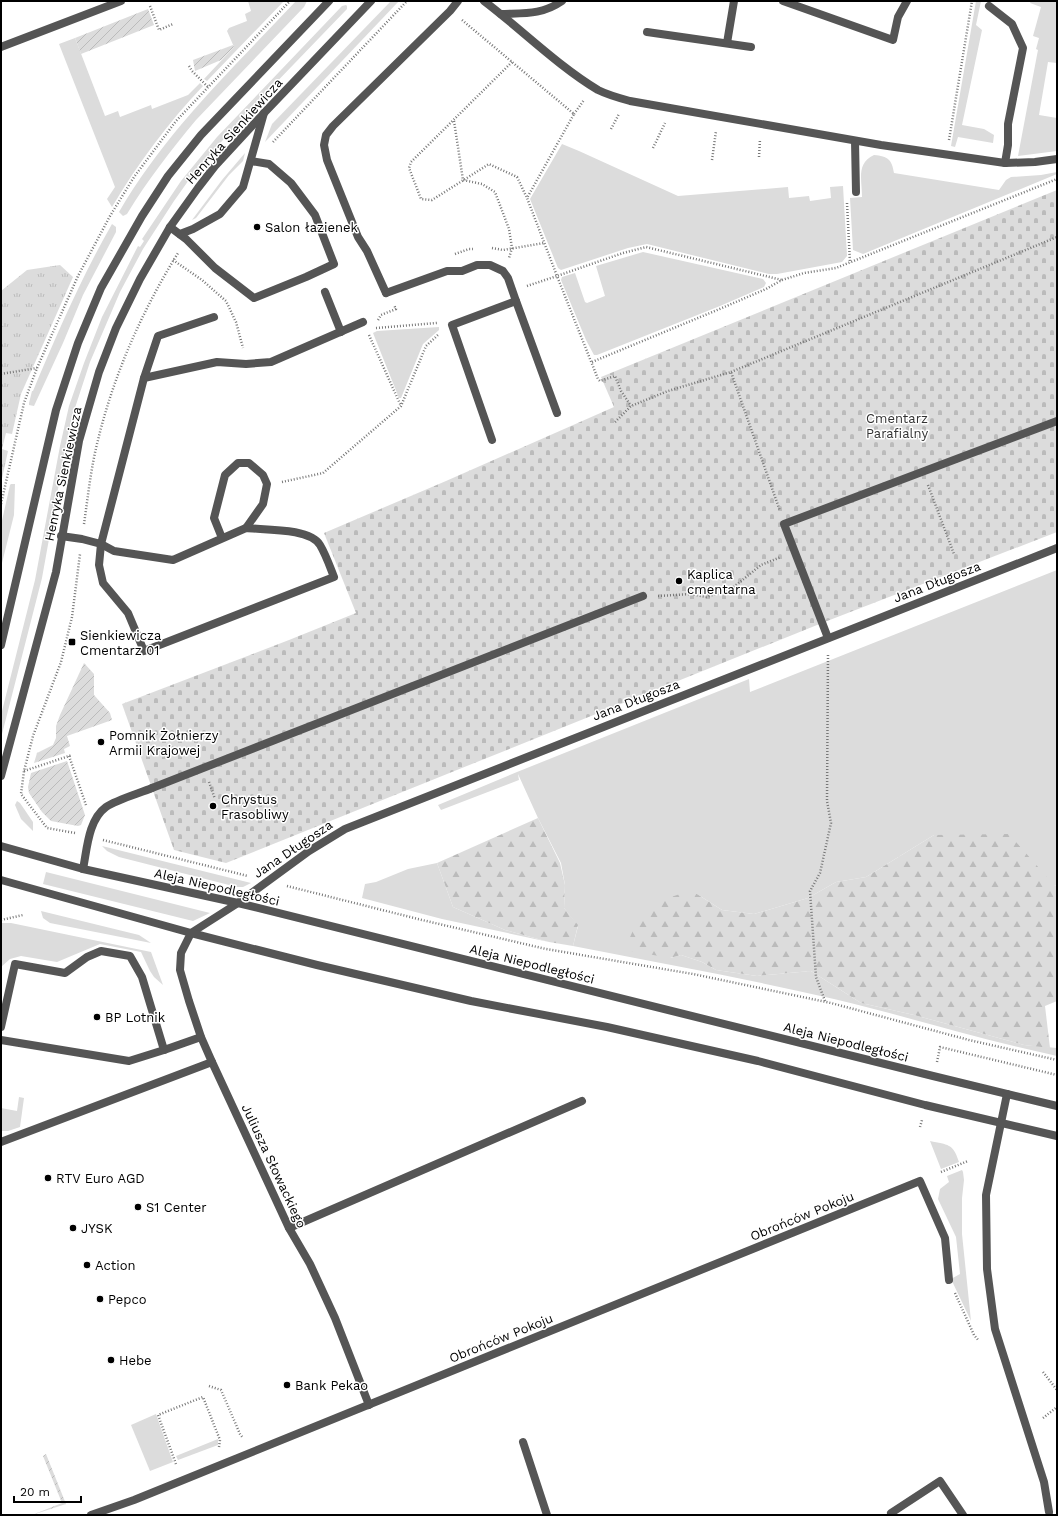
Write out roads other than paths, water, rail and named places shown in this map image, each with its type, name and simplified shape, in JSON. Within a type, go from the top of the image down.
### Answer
[{"type":"street","points":[[1,47],[121,1]]},
{"type":"street","name":"Henryka Sienkiewicza","points":[[1,645],[58,404],[78,343],[98,294],[142,216],[168,176],[201,135],[330,1]]},
{"type":"street","points":[[458,1],[450,11],[333,126],[326,135],[324,145],[327,160],[358,237],[367,250],[386,293],[447,271],[462,271],[476,265],[490,265],[503,271],[513,290],[557,413]]},
{"type":"street","points":[[484,1],[571,71],[599,90],[612,96],[630,101],[855,141],[1005,163],[1035,162],[1057,159]]},
{"type":"street","points":[[501,14],[531,13],[549,9],[562,1]]},
{"type":"street","points":[[727,43],[734,1]]},
{"type":"street","points":[[783,1],[893,40],[898,17],[907,1]]},
{"type":"street","name":"Henryka Sienkiewicza","points":[[1,776],[56,572],[61,536],[79,441],[99,372],[116,328],[140,279],[170,227],[215,166],[369,2]]},
{"type":"street","points":[[989,6],[1012,24],[1023,48],[1008,124],[1008,145],[1005,163]]},
{"type":"street","points":[[647,32],[751,47]]},
{"type":"street","points":[[180,234],[193,229],[220,214],[243,187],[264,113]]},
{"type":"street","points":[[855,141],[856,192]]},
{"type":"street","points":[[170,227],[180,234],[215,268],[254,298],[334,264],[315,215],[291,183],[269,164],[251,161]]},
{"type":"street","points":[[326,292],[341,332]]},
{"type":"street","points":[[492,440],[452,324],[516,301]]},
{"type":"street","points":[[61,536],[101,544],[114,550],[173,560],[246,528],[299,533],[312,537],[320,545],[334,577],[144,651],[128,613],[102,583],[98,565],[101,544],[144,378],[158,336],[214,317]]},
{"type":"street","points":[[144,378],[217,362],[246,364],[271,362],[363,322]]},
{"type":"street","points":[[828,638],[784,524],[1057,421]]},
{"type":"street","points":[[222,538],[214,518],[225,475],[238,463],[249,463],[263,475],[267,484],[263,504],[246,528]]},
{"type":"street","name":"Jana Długosza","points":[[191,933],[238,903],[309,851],[345,829],[1057,548]]},
{"type":"street","points":[[83,869],[93,826],[98,816],[106,807],[643,596]]},
{"type":"street","name":"Aleja Niepodległości","points":[[1,846],[83,869],[238,903],[1057,1106]]},
{"type":"street","points":[[1,880],[191,933],[317,965],[471,1001],[607,1027],[758,1061],[1000,1123],[1057,1136]]},
{"type":"street","name":"Juliusza Słowackiego","points":[[191,933],[181,954],[180,970],[201,1037],[289,1228],[310,1264],[335,1318],[369,1405]]},
{"type":"street","points":[[1,1027],[15,964],[65,973],[87,957],[101,951],[130,956],[142,977],[164,1050]]},
{"type":"street","points":[[1,1040],[129,1061],[201,1037]]},
{"type":"street","points":[[1,1142],[212,1062]]},
{"type":"street","points":[[1007,1094],[986,1195],[988,1277],[995,1329],[1044,1482],[1051,1513]]},
{"type":"street","points":[[289,1228],[582,1101]]},
{"type":"street","name":"Obrońców Pokoju","points":[[91,1515],[134,1500],[920,1181],[945,1238],[949,1280]]},
{"type":"street","points":[[522,1442],[547,1515]]},
{"type":"street","points":[[891,1513],[940,1481],[963,1515]]},
{"type":"place","name":"Salon łazienek","points":[[257,227]]},
{"type":"place","name":"Kaplica cmentarna","points":[[679,581]]},
{"type":"place","name":"Sienkiewicza Cmentarz 01","points":[[72,642]]},
{"type":"place","name":"Pomnik Żołnierzy Armii Krajowej","points":[[101,742]]},
{"type":"place","name":"Chrystus Frasobliwy","points":[[213,806]]},
{"type":"place","name":"BP Lotnik","points":[[97,1017]]},
{"type":"place","name":"RTV Euro AGD","points":[[48,1178]]},
{"type":"place","name":"S1 Center","points":[[138,1207]]},
{"type":"place","name":"JYSK","points":[[73,1228]]},
{"type":"place","name":"Action","points":[[87,1265]]},
{"type":"place","name":"Pepco","points":[[100,1299]]},
{"type":"place","name":"Hebe","points":[[111,1360]]},
{"type":"place","name":"Bank Pekao","points":[[287,1385]]},
{"type":"park label","name":"Cmentarz Parafialny","points":[[897,426]]}]
